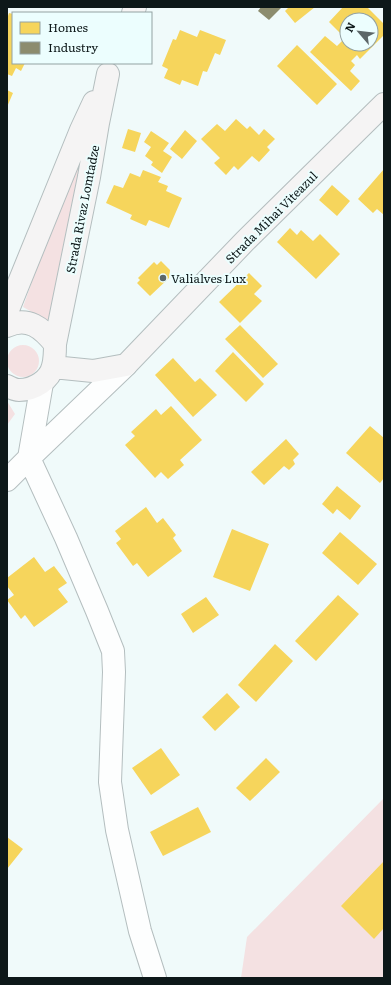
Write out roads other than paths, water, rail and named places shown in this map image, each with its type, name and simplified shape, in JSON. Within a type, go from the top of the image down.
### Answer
[{"type":"street","name":"Strada Rivaz Lomtadze","points":[[7,312],[81,130],[110,68]]},
{"type":"street","name":"Strada Rivaz Lomtadze","points":[[47,375],[55,355],[55,344],[110,68]]},
{"type":"street","name":"Strada Mihai Viteazul","points":[[7,480],[126,365],[246,241],[384,104]]},
{"type":"street","points":[[7,326],[13,323],[29,323],[37,326],[46,333],[55,344]]},
{"type":"street","points":[[7,386],[21,390],[32,388],[47,375],[93,371],[126,365]]},
{"type":"street","points":[[47,375],[29,458],[66,538],[113,651],[114,672],[110,782],[117,830],[140,931],[156,978]]},
{"type":"place","name":"Valialves Lux","points":[[163,278]]}]
